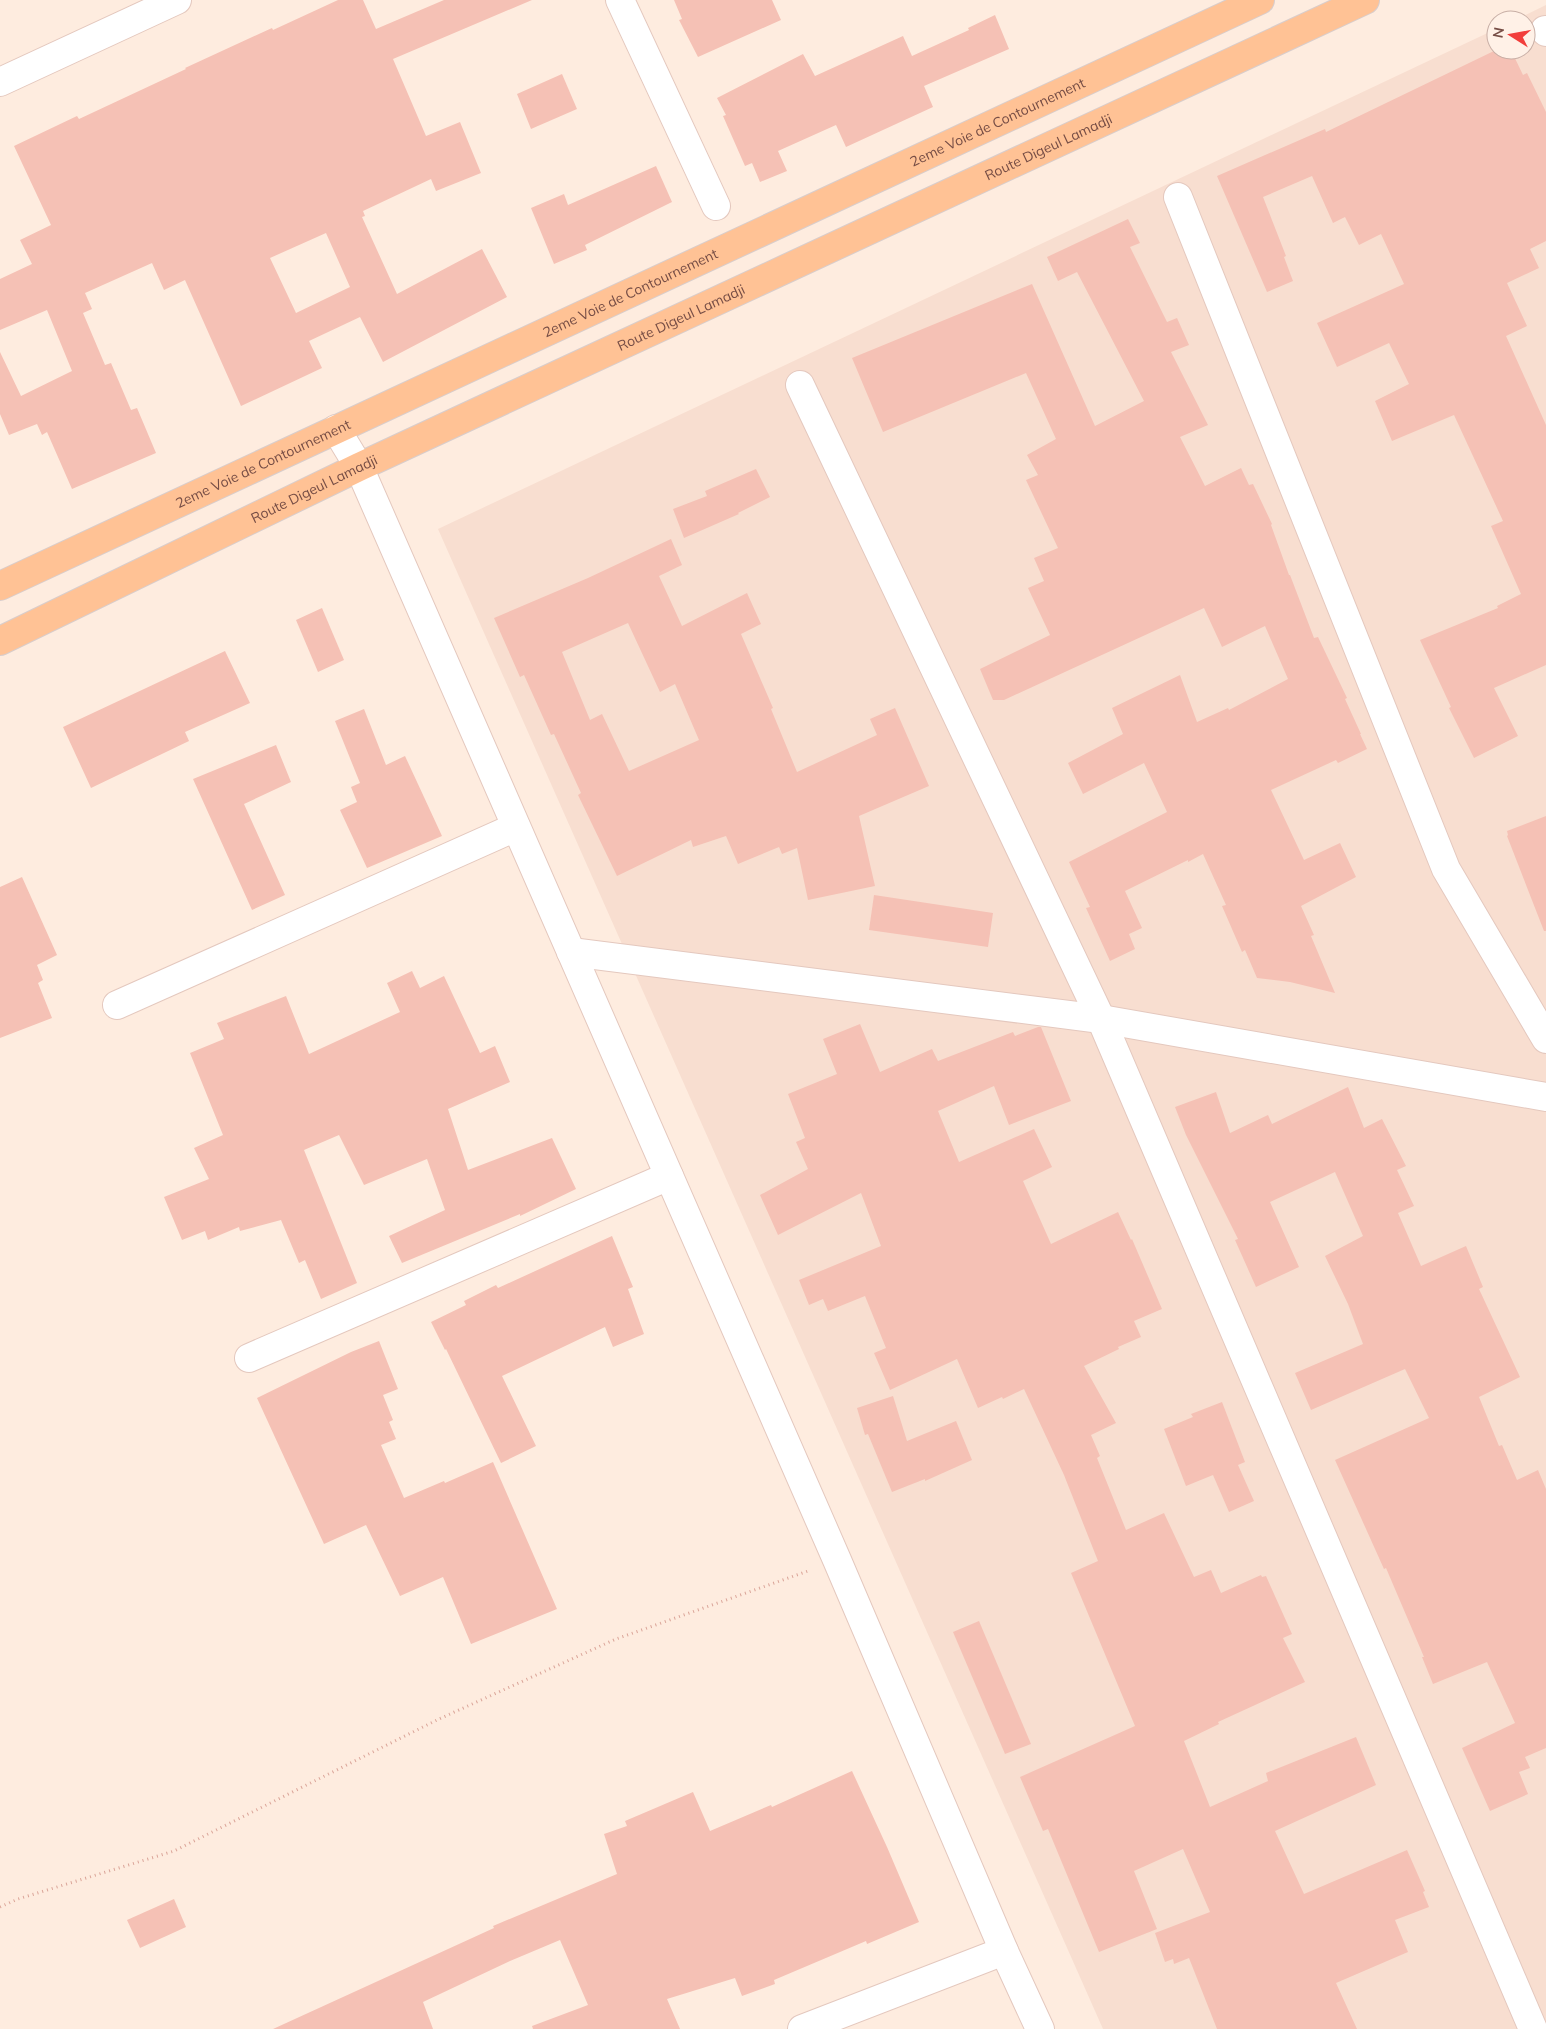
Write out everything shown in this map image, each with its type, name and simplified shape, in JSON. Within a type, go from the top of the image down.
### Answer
[{"type":"main road","name":"2eme Voie de Contournement","points":[[0,586],[1260,0]]},
{"type":"main road","name":"Route Digeul Lamadji","points":[[0,641],[358,467],[1365,0]]},
{"type":"street","points":[[620,0],[716,206]]},
{"type":"street","points":[[0,82],[172,1]]},
{"type":"street","points":[[1178,197],[1446,869],[1546,1039]]},
{"type":"street","points":[[800,385],[1101,1019],[1533,2029]]},
{"type":"street","points":[[336,429],[358,467],[837,1560],[1004,1951],[1040,2029]]},
{"type":"street","points":[[117,1005],[516,827]]},
{"type":"street","points":[[571,952],[1101,1019],[1546,1097]]},
{"type":"street","points":[[249,1358],[669,1176]]},
{"type":"street","points":[[802,2029],[1004,1951]]},
{"type":"path","points":[[0,1906],[174,1852],[439,1719],[616,1639],[837,1560]]},
{"type":"shaded area","points":[[1546,5],[1546,2029],[1103,2029],[438,529],[1486,34],[1486,60],[1536,60],[1536,10]]},
{"type":"building","points":[[338,0],[363,0],[376,29],[444,0],[532,0],[393,59],[426,136],[460,122],[481,173],[436,191],[431,179],[363,211],[365,216],[362,217],[397,294],[482,249],[507,297],[383,362],[360,317],[309,341],[322,368],[241,406],[185,280],[164,290],[152,263],[85,293],[92,309],[83,313],[105,365],[111,363],[131,410],[137,408],[156,453],[72,489],[47,432],[42,435],[37,424],[9,435],[0,414],[0,352],[21,396],[72,371],[47,310],[0,330],[0,279],[32,264],[20,240],[51,225],[14,146],[77,116],[79,119],[272,28],[273,30]],"holes":[[[326,233],[350,287],[296,313],[270,258]]]},
{"type":"building","points":[[674,0],[772,0],[781,20],[698,57],[679,20],[682,19]]},
{"type":"building","points":[[995,15],[1009,49],[924,86],[933,107],[846,147],[836,125],[778,151],[787,171],[760,182],[752,163],[745,166],[723,116],[726,115],[717,98],[803,54],[815,76],[903,36],[912,56],[969,30],[968,28]]},
{"type":"building","points":[[1486,55],[1486,60],[1516,60],[1523,75],[1527,73],[1546,112],[1546,241],[1530,249],[1539,268],[1507,283],[1527,326],[1506,336],[1546,425],[1546,665],[1494,688],[1518,736],[1474,758],[1449,708],[1451,707],[1420,640],[1498,608],[1497,606],[1521,594],[1491,526],[1503,521],[1454,415],[1392,441],[1375,401],[1409,384],[1389,343],[1337,367],[1317,323],[1404,284],[1381,234],[1359,245],[1345,217],[1333,223],[1312,176],[1263,197],[1286,256],[1284,257],[1293,281],[1267,292],[1217,176],[1325,129],[1326,132]]},
{"type":"building","points":[[562,74],[577,109],[531,129],[517,94]]},
{"type":"building","points":[[656,166],[672,202],[585,245],[587,250],[554,264],[531,208],[564,194],[568,205]]},
{"type":"building","points":[[1128,219],[1140,243],[1130,247],[1167,322],[1177,318],[1189,345],[1171,352],[1208,425],[1180,437],[1205,486],[1241,468],[1249,485],[1253,484],[1272,524],[1289,575],[1314,638],[1318,637],[1347,698],[1345,699],[1367,749],[1338,763],[1336,760],[1271,790],[1304,860],[1340,843],[1356,877],[1301,906],[1314,935],[1311,936],[1335,993],[1290,982],[1257,978],[1245,950],[1242,952],[1222,906],[1226,905],[1203,854],[1125,891],[1142,928],[1129,934],[1135,949],[1110,961],[1086,908],[1090,907],[1069,862],[1167,812],[1144,763],[1083,794],[1068,763],[1123,734],[1112,708],[1180,675],[1197,722],[1228,708],[1229,710],[1288,679],[1265,626],[1222,647],[1204,608],[1004,700],[993,700],[980,669],[1050,635],[1028,588],[1044,581],[1034,558],[1058,548],[1026,480],[1038,475],[1027,455],[1056,439],[1026,373],[883,432],[852,358],[1032,284],[1095,426],[1144,401],[1077,272],[1058,281],[1047,257]]},
{"type":"building","points":[[756,469],[770,497],[739,514],[684,538],[673,509],[707,496],[705,491]]},
{"type":"building","points":[[671,539],[682,565],[659,576],[682,626],[747,593],[761,624],[741,634],[773,708],[771,709],[797,772],[877,735],[870,719],[895,708],[929,786],[859,816],[875,886],[808,900],[797,848],[782,854],[779,847],[738,864],[726,836],[693,847],[691,840],[617,876],[578,795],[581,793],[554,734],[551,735],[524,675],[520,677],[494,618],[588,578]],"holes":[[[628,623],[660,692],[675,684],[699,740],[629,771],[602,714],[590,720],[562,652]]]},
{"type":"building","points":[[322,608],[344,660],[318,672],[296,620]]},
{"type":"building","points":[[225,651],[250,703],[185,732],[189,741],[91,788],[63,727]]},
{"type":"building","points":[[364,709],[386,765],[405,756],[442,836],[367,868],[340,810],[357,802],[351,787],[360,783],[335,721]]},
{"type":"building","points":[[276,745],[291,782],[244,804],[285,895],[252,910],[193,779]]},
{"type":"building","points":[[1546,816],[1546,931],[1544,931],[1507,836],[1507,831]]},
{"type":"building","points":[[22,877],[57,955],[37,965],[43,980],[38,983],[52,1018],[0,1038],[0,887]]},
{"type":"building","points":[[874,895],[993,913],[988,947],[869,930]]},
{"type":"building","points":[[412,971],[420,988],[444,976],[480,1053],[495,1046],[510,1082],[448,1109],[468,1170],[552,1138],[576,1189],[520,1216],[520,1214],[402,1263],[389,1236],[445,1210],[427,1159],[364,1185],[339,1135],[304,1150],[357,1283],[321,1299],[305,1260],[299,1263],[281,1220],[240,1231],[239,1227],[208,1240],[205,1231],[182,1240],[164,1197],[209,1179],[194,1148],[223,1135],[190,1053],[224,1039],[217,1023],[286,996],[309,1054],[400,1012],[387,983]]},
{"type":"building","points":[[860,1024],[880,1072],[932,1049],[938,1061],[1013,1032],[1015,1036],[1041,1027],[1071,1101],[1009,1125],[994,1086],[938,1111],[959,1162],[1034,1129],[1052,1167],[1023,1181],[1051,1244],[1118,1212],[1132,1239],[1162,1309],[1134,1321],[1141,1337],[1118,1347],[1119,1349],[1084,1366],[1116,1423],[1091,1435],[1100,1456],[1097,1458],[1126,1530],[1164,1513],[1194,1577],[1211,1570],[1221,1593],[1261,1575],[1262,1577],[1266,1576],[1292,1634],[1283,1638],[1305,1682],[1218,1722],[1219,1724],[1184,1741],[1210,1807],[1268,1781],[1266,1773],[1356,1737],[1376,1785],[1275,1831],[1304,1894],[1407,1850],[1425,1891],[1423,1892],[1429,1907],[1395,1920],[1408,1952],[1336,1983],[1357,2029],[1217,2029],[1189,1958],[1174,1964],[1173,1959],[1165,1962],[1155,1933],[1210,1912],[1183,1849],[1134,1871],[1157,1929],[1099,1952],[1048,1829],[1043,1831],[1020,1777],[1135,1726],[1071,1573],[1098,1561],[1064,1475],[1024,1389],[978,1408],[957,1359],[890,1390],[874,1353],[886,1348],[865,1296],[828,1311],[823,1299],[809,1305],[799,1280],[881,1246],[861,1193],[778,1235],[760,1195],[808,1169],[796,1142],[805,1138],[788,1094],[837,1074],[823,1039]]},
{"type":"building","points":[[1348,1087],[1364,1128],[1382,1119],[1406,1166],[1397,1170],[1414,1206],[1398,1213],[1421,1266],[1466,1246],[1483,1287],[1479,1289],[1520,1377],[1479,1397],[1499,1446],[1502,1445],[1517,1480],[1538,1470],[1546,1489],[1546,1748],[1525,1757],[1530,1768],[1519,1772],[1528,1794],[1490,1811],[1462,1748],[1515,1723],[1487,1662],[1433,1684],[1422,1657],[1424,1657],[1386,1568],[1384,1569],[1335,1460],[1429,1418],[1405,1369],[1311,1410],[1295,1373],[1363,1344],[1348,1304],[1325,1256],[1363,1236],[1335,1172],[1270,1202],[1299,1267],[1256,1287],[1235,1240],[1238,1239],[1186,1135],[1175,1107],[1216,1092],[1230,1133],[1268,1115],[1272,1124]]},
{"type":"building","points":[[612,1236],[633,1287],[628,1289],[644,1334],[613,1347],[605,1327],[502,1376],[536,1446],[501,1463],[431,1322],[466,1305],[464,1301],[496,1285],[498,1288]]},
{"type":"building","points":[[379,1341],[398,1389],[383,1395],[393,1420],[389,1422],[396,1439],[381,1445],[404,1498],[493,1462],[557,1609],[471,1644],[443,1577],[400,1596],[366,1525],[324,1544],[257,1398],[351,1352]]},
{"type":"building","points":[[893,1396],[907,1441],[956,1421],[972,1460],[925,1481],[925,1479],[892,1492],[868,1434],[865,1435],[857,1408]]},
{"type":"building","points":[[1222,1402],[1245,1462],[1238,1465],[1254,1501],[1229,1512],[1213,1475],[1186,1486],[1164,1429],[1193,1417],[1191,1414]]},
{"type":"building","points":[[979,1621],[1031,1744],[1005,1754],[953,1632]]},
{"type":"building","points":[[852,1771],[919,1922],[867,1944],[866,1941],[774,1980],[775,1984],[742,1996],[735,1978],[667,1999],[680,2029],[533,2029],[532,2026],[588,2005],[560,1940],[423,2002],[433,2029],[273,2029],[494,1928],[493,1926],[617,1874],[604,1834],[627,1826],[625,1821],[693,1792],[710,1831],[771,1805],[772,1807]]},
{"type":"building","points":[[174,1899],[186,1927],[140,1948],[127,1920]]}]
